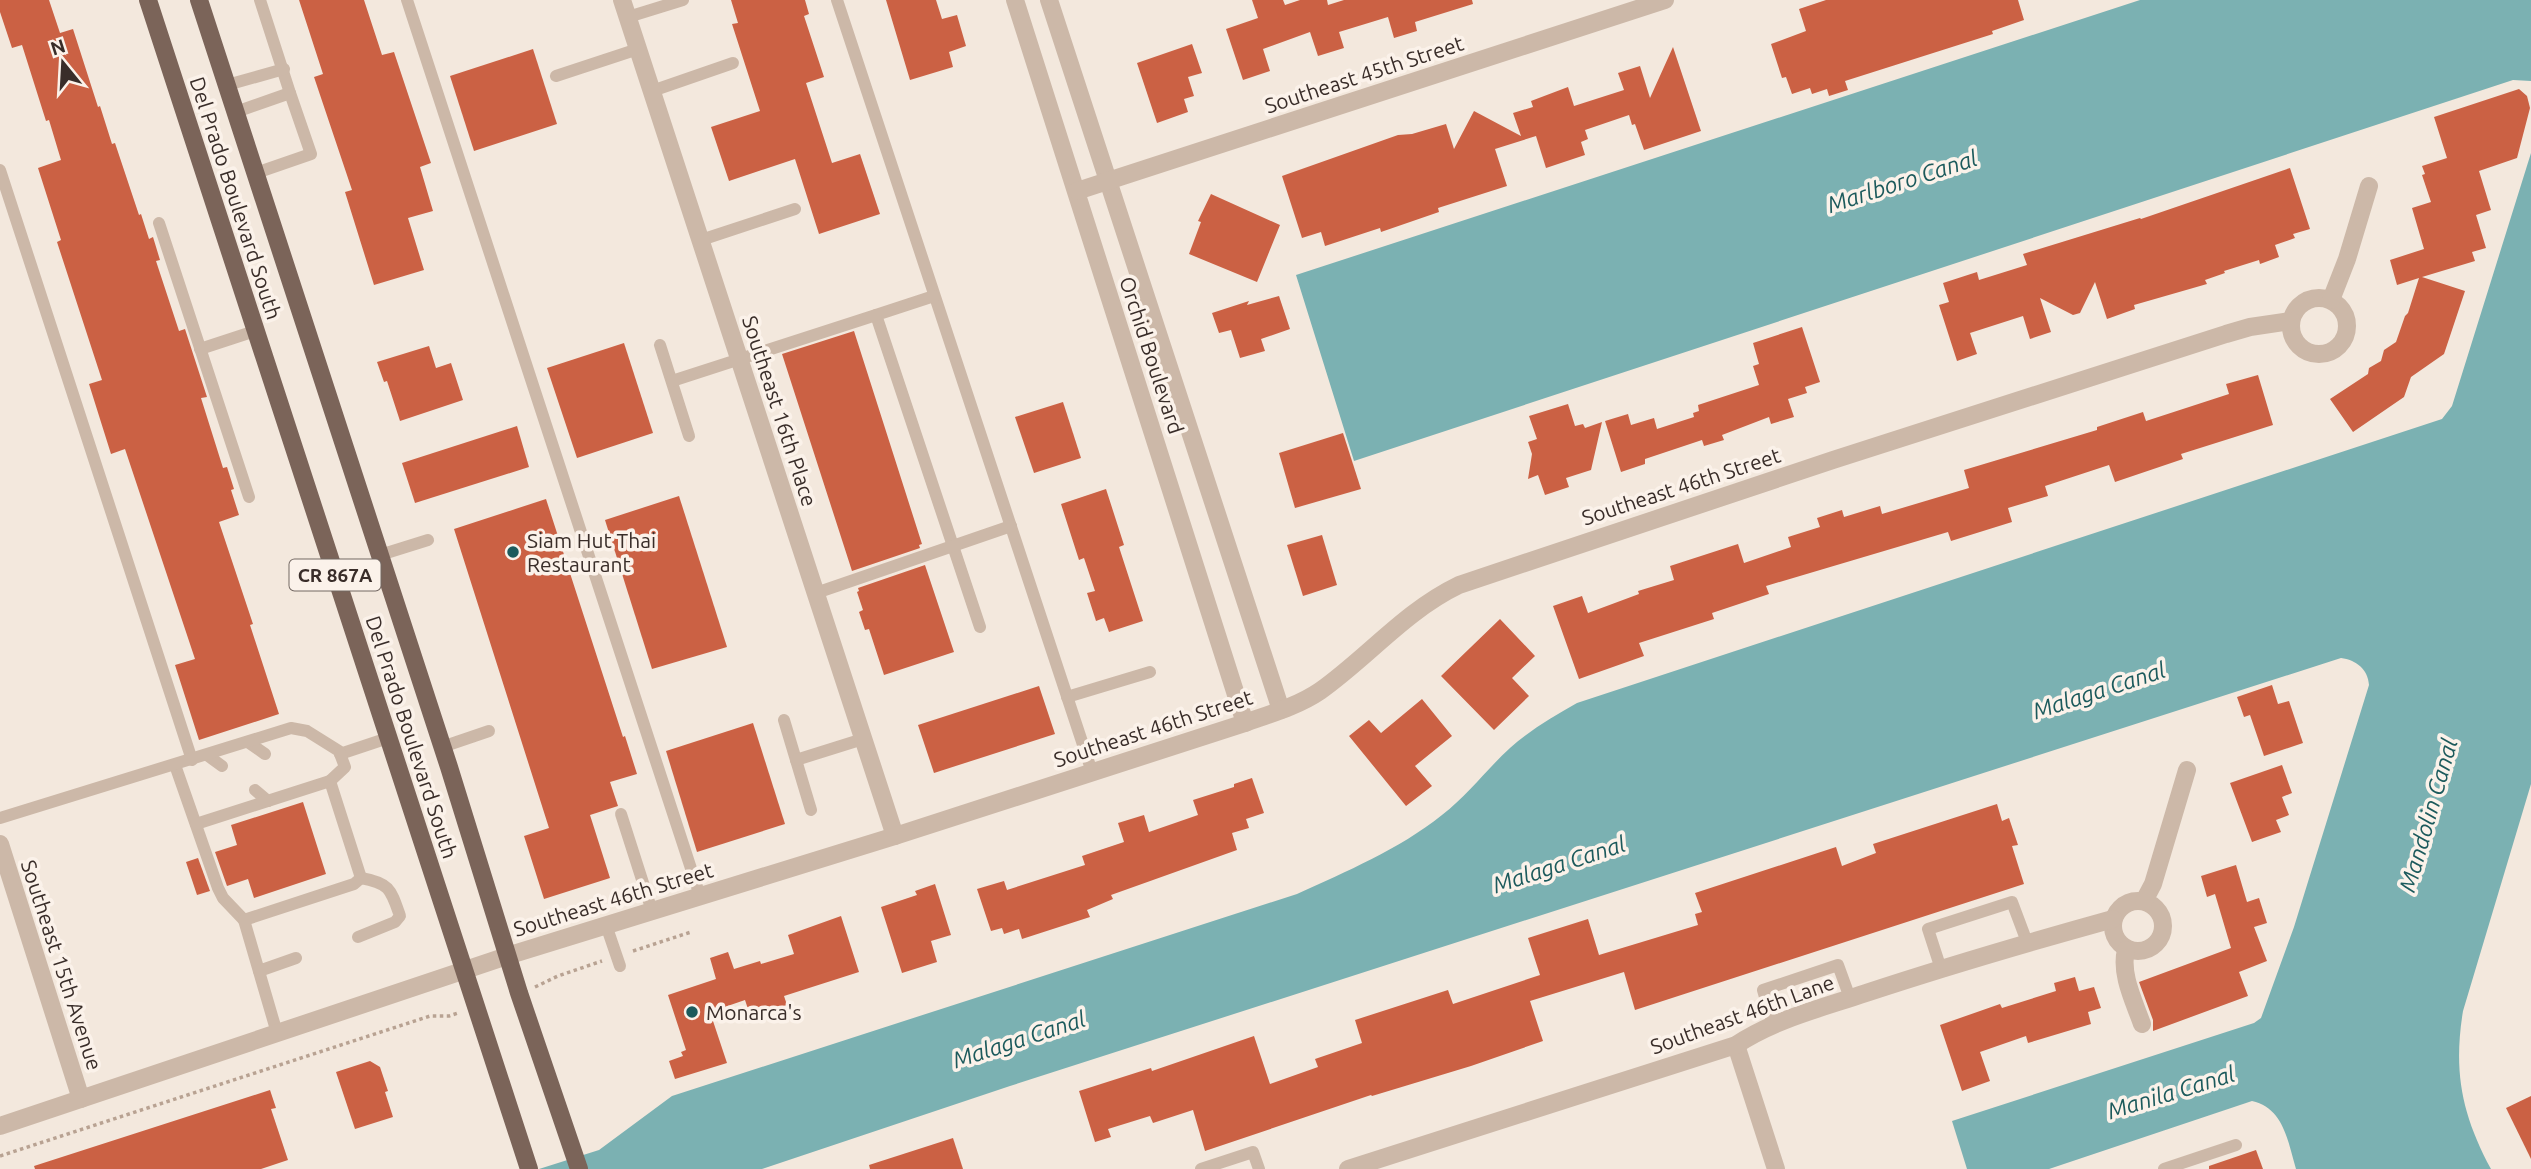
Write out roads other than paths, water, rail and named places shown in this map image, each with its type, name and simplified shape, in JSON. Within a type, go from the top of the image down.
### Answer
[{"type":"main road","name":"Del Prado Boulevard South","points":[[148,0],[529,1169]]},
{"type":"main road","name":"Del Prado Boulevard South","points":[[204,1],[227,85],[519,993],[579,1169]]},
{"type":"street","name":"Orchid Boulevard","points":[[1015,0],[1245,723]]},
{"type":"street","name":"Orchid Boulevard","points":[[1049,0],[1281,710]]},
{"type":"street","name":"Southeast 45th Street","points":[[1077,191],[1665,0]]},
{"type":"street","name":"Southeast 16th Place","points":[[625,9],[895,836]]},
{"type":"street","points":[[2331,300],[2347,259],[2369,186]]},
{"type":"street","points":[[2323,298],[2331,300],[2339,306],[2348,323],[2347,333],[2337,349],[2318,355],[2300,348],[2291,331],[2294,313],[2306,301],[2323,298]]},
{"type":"street","name":"Southeast 46th Street","points":[[0,1126],[463,970],[895,836],[1245,723],[1281,710],[1319,691],[1418,608],[1459,585],[1833,460],[2226,334],[2250,327],[2291,321]]},
{"type":"street","points":[[2113,919],[2114,937],[2126,950],[2145,951],[2160,940],[2163,921],[2153,905],[2144,901],[2153,884],[2187,771]]},
{"type":"street","name":"Southeast 15th Avenue","points":[[0,844],[81,1099]]},
{"type":"street","name":"Southeast 46th Lane","points":[[1348,1169],[1737,1045],[1773,1025],[1941,969],[2113,919],[2122,906],[2144,901]]},
{"type":"street","points":[[2126,950],[2126,975],[2142,1024]]},
{"type":"street","points":[[1737,1045],[1776,1169]]},
{"type":"lane","points":[[256,173],[311,154],[260,0]]},
{"type":"lane","points":[[408,0],[699,896]]},
{"type":"lane","points":[[625,9],[683,0]]},
{"type":"lane","points":[[837,0],[1093,772]]},
{"type":"lane","points":[[556,76],[638,49]]},
{"type":"lane","points":[[652,91],[733,63]]},
{"type":"lane","points":[[227,85],[284,69]]},
{"type":"lane","points":[[236,112],[290,93]]},
{"type":"lane","points":[[0,170],[192,760]]},
{"type":"lane","points":[[701,240],[795,209]]},
{"type":"lane","points":[[159,223],[249,497]]},
{"type":"lane","points":[[672,381],[934,296]]},
{"type":"lane","points":[[876,314],[980,627]]},
{"type":"lane","points":[[200,349],[255,331]]},
{"type":"lane","points":[[660,345],[690,436]]},
{"type":"lane","points":[[816,593],[1010,526]]},
{"type":"lane","points":[[380,555],[428,540]]},
{"type":"lane","points":[[1067,697],[1150,672]]},
{"type":"lane","points":[[784,720],[811,810]]},
{"type":"lane","points":[[0,818],[291,728],[307,731],[339,751],[345,767],[330,780],[196,824]]},
{"type":"lane","points":[[442,747],[489,732]]},
{"type":"lane","points":[[340,754],[388,738]]},
{"type":"lane","points":[[796,760],[863,739]]},
{"type":"lane","points":[[248,742],[265,754]]},
{"type":"lane","points":[[207,755],[222,766]]},
{"type":"lane","points":[[175,765],[218,888],[223,898],[244,920],[277,1033]]},
{"type":"lane","points":[[294,779],[306,788]]},
{"type":"lane","points":[[330,780],[361,878]]},
{"type":"lane","points":[[255,790],[268,801]]},
{"type":"lane","points":[[621,814],[652,911]]},
{"type":"lane","points":[[244,920],[354,884],[361,878],[380,881],[392,892],[400,916],[395,922],[358,937]]},
{"type":"lane","points":[[1941,969],[1928,929],[2012,902],[2027,943]]},
{"type":"lane","points":[[606,925],[619,961]]},
{"type":"lane","points":[[259,971],[296,958]]},
{"type":"lane","points":[[1773,1025],[1763,990],[1839,965],[1850,999]]},
{"type":"lane","points":[[2164,1169],[2235,1145]]},
{"type":"lane","points":[[1201,1169],[1253,1152],[1259,1169]]},
{"type":"water","name":"Marlboro Canal","points":[[2140,0],[2531,0],[2531,81],[2513,80],[1354,461],[1296,275]]},
{"type":"water","points":[[2531,153],[2531,784],[2463,1011],[2459,1054],[2462,1093],[2467,1111],[2491,1169],[2296,1169],[2287,1137],[2278,1118],[2263,1105],[2252,1101],[2049,1169],[1967,1169],[1952,1121],[2254,1023],[2261,1018],[2294,927],[2369,685],[2360,666],[2341,658],[1010,1086],[762,1169],[539,1169],[599,1150],[672,1096],[1297,894],[1372,859],[1425,828],[1460,799],[1518,741],[1577,703],[2442,419],[2452,406]]},
{"type":"place","name":"Siam Hut Thai Restaurant","points":[[513,552]]},
{"type":"place","name":"Monarca's","points":[[692,1012]]},
{"type":"water label","name":"Malaga Canal","points":[[2099,690]]},
{"type":"water label","name":"Mandolin Canal","points":[[2428,815]]},
{"type":"water label","name":"Malaga Canal","points":[[1559,864]]},
{"type":"water label","name":"Malaga Canal","points":[[1019,1039]]},
{"type":"water label","name":"Manila Canal","points":[[2171,1092]]}]
